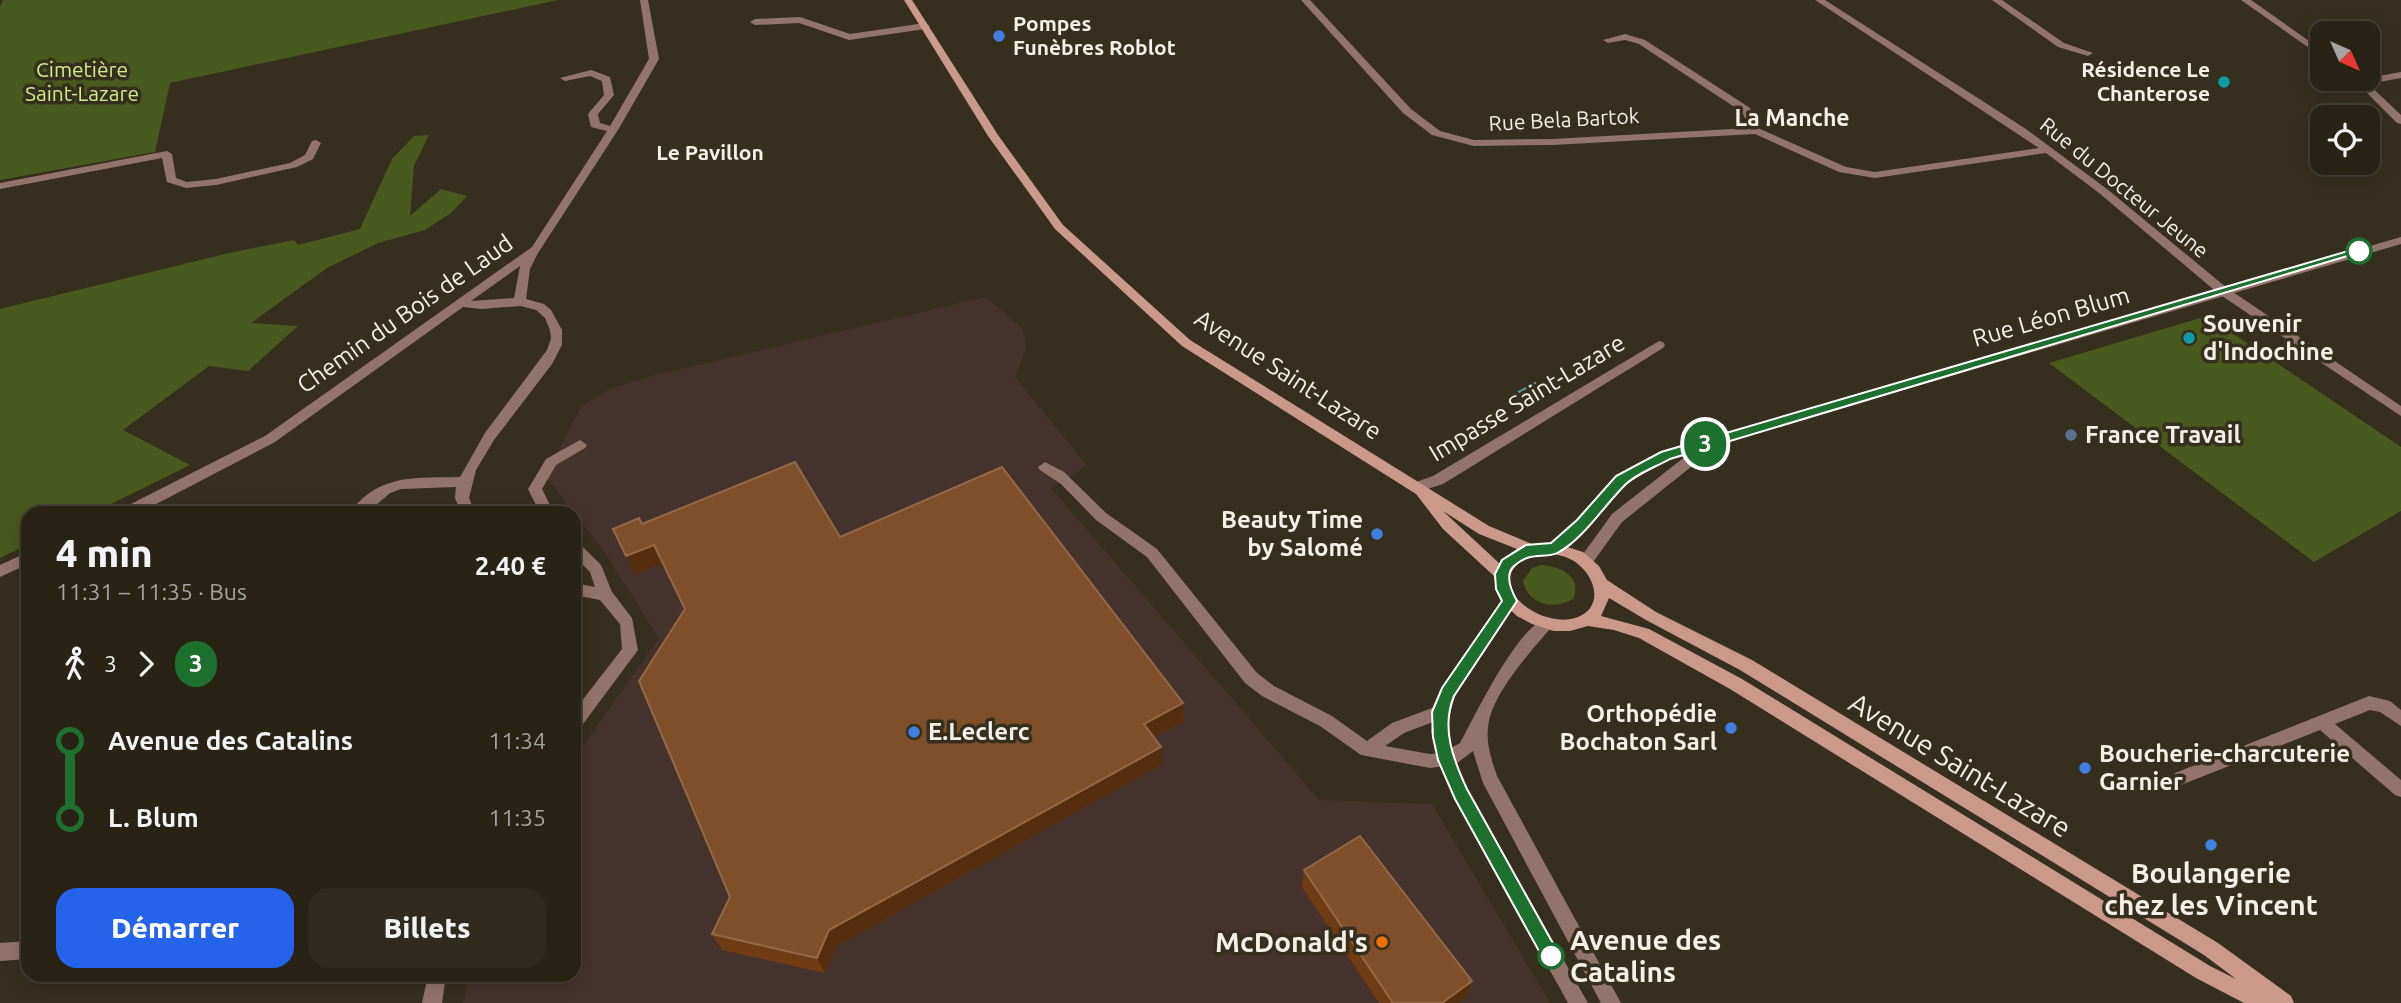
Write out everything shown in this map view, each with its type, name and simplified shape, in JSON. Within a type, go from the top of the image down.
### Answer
[{"type":"main road","name":"Avenue Saint-Lazare","points":[[908,0],[993,136],[1059,227],[1186,343],[1484,530],[1531,549]]},
{"type":"main road","name":"Avenue Saint-Lazare","points":[[1418,487],[1434,513],[1449,530],[1502,574]]},
{"type":"main road","points":[[1531,549],[1554,549],[1586,561],[1596,572],[1604,599],[1598,612],[1587,620],[1569,625],[1546,624],[1527,617],[1510,601],[1503,589],[1502,574],[1507,564],[1531,549]]},
{"type":"main road","name":"Avenue Saint-Lazare","points":[[1601,584],[1651,616],[1696,637],[1757,673],[2202,944],[2284,1003]]},
{"type":"main road","name":"Avenue Saint-Lazare","points":[[1587,620],[1614,624],[1644,633],[1736,684],[2203,972],[2264,1003]]},
{"type":"street","name":"Chemin du Bois de Laud","points":[[140,506],[270,439],[536,249],[613,130],[654,59],[644,0]]},
{"type":"street","name":"Rue Bela Bartok","points":[[1305,0],[1407,111],[1436,133],[1474,144],[1756,131],[1779,138],[1837,169],[1854,174],[1905,171],[2048,150]]},
{"type":"street","name":"Rue du Docteur Jeune","points":[[1819,0],[2022,131],[2103,191],[2223,291],[2401,412]]},
{"type":"street","points":[[1996,0],[2062,45],[2088,54]]},
{"type":"street","points":[[2245,0],[2310,46]]},
{"type":"street","points":[[755,22],[800,20],[849,37],[925,26]]},
{"type":"street","points":[[1608,40],[1625,37],[1643,42],[1746,110],[1756,131]]},
{"type":"street","points":[[565,78],[592,73],[607,79],[608,95],[593,114],[595,125],[613,130]]},
{"type":"street","points":[[2380,78],[2401,75]]},
{"type":"street","points":[[2371,91],[2401,121]]},
{"type":"street","points":[[0,186],[167,154],[171,180],[186,185],[216,182],[293,165],[309,157],[316,143]]},
{"type":"street","name":"Rue Léon Blum","points":[[1554,549],[1582,524],[1621,480],[1666,456],[2401,240]]},
{"type":"street","points":[[520,302],[524,269],[536,249]]},
{"type":"street","points":[[461,303],[472,306],[520,302],[541,307],[551,319],[558,337],[551,354],[486,442],[464,482],[462,499],[465,506]]},
{"type":"street","name":"Impasse Saint-Lazare","points":[[1418,487],[1438,480],[1659,345]]},
{"type":"street","name":"Rue Léon Blum","points":[[1586,561],[1617,518],[1715,441]]},
{"type":"street","points":[[544,506],[535,489],[551,462],[580,445]]},
{"type":"street","points":[[1045,467],[1058,472],[1094,512],[1141,542],[1152,553],[1251,678],[1268,691],[1326,722],[1367,750],[1430,761],[1446,760],[1466,748],[1518,657],[1546,624]]},
{"type":"street","points":[[365,506],[385,489],[400,484],[464,482]]},
{"type":"street","points":[[581,554],[596,569],[605,594],[627,622],[630,650],[581,714]]},
{"type":"street","points":[[0,571],[21,561]]},
{"type":"street","points":[[581,590],[605,594]]},
{"type":"street","points":[[1510,601],[1448,693],[1440,712],[1446,760],[1461,794],[1578,1003]]},
{"type":"street","points":[[2181,778],[2369,704],[2384,706],[2401,719]]},
{"type":"street","points":[[1367,750],[1398,728],[1440,712]]},
{"type":"street","points":[[2322,722],[2401,790]]},
{"type":"street","points":[[1480,724],[1481,745],[1489,778],[1611,1003]]},
{"type":"street","points":[[0,953],[21,951]]},
{"type":"street","points":[[432,1003],[436,982]]},
{"type":"shaded area","points":[[986,297],[1023,329],[1026,350],[1015,377],[1087,466],[1051,488],[1319,800],[1432,804],[1550,1003],[463,1003],[468,982],[581,982],[581,749],[659,638],[603,550],[581,522],[581,506],[569,506],[545,475],[582,406],[611,389],[644,378]]},
{"type":"green space","name":"Cimetière Saint-Lazare","points":[[3,0],[558,0],[170,83],[155,152],[0,180],[0,7]]},
{"type":"green space","points":[[429,135],[414,166],[410,216],[441,189],[467,196],[451,213],[425,230],[378,243],[327,268],[251,323],[298,326],[248,371],[209,366],[123,430],[190,465],[107,506],[21,506],[21,548],[0,558],[0,309],[229,253],[294,240],[298,245],[360,229],[392,159],[414,136]]},
{"type":"green space","points":[[2207,316],[2401,447],[2401,511],[2314,562],[2049,363]]},
{"type":"green space","points":[[1541,565],[1568,574],[1575,585],[1573,599],[1550,605],[1530,595],[1523,581],[1532,568]]},
{"type":"water","points":[[1535,383],[1543,389],[1548,386],[1552,390],[1521,407],[1508,398]]},
{"type":"building","name":"E.Leclerc","points":[[795,462],[840,537],[1002,467],[1183,703],[1144,724],[1161,747],[829,930],[817,958],[712,934],[730,897],[639,681],[685,609],[654,545],[626,556],[613,529],[639,518],[642,524]]},
{"type":"building","name":"McDonald's","points":[[1360,836],[1472,981],[1442,1003],[1393,1003],[1304,870]]},
{"type":"bus line","name":"3","points":[[1551,956],[1461,794],[1446,760],[1441,737],[1440,712],[1448,693],[1510,601],[1503,589],[1502,574],[1507,564],[1516,556],[1531,549],[1554,549],[1582,524],[1621,480],[1666,456],[2359,251]]},
{"type":"place","name":"Pompes Funèbres Roblot","points":[[999,36]]},
{"type":"place","name":"Résidence Le Chanterose","points":[[2224,82]]},
{"type":"place","name":"Souvenir d'Indochine","points":[[2189,338]]},
{"type":"place","name":"France Travail","points":[[2071,435]]},
{"type":"place","name":"Beauty Time by Salomé","points":[[1377,534]]},
{"type":"place","name":"Orthopédie Bochaton Sarl","points":[[1731,728]]},
{"type":"place","name":"E.Leclerc","points":[[914,732]]},
{"type":"place","name":"Boucherie-charcuterie Garnier","points":[[2085,768]]},
{"type":"place","name":"Boulangerie chez les Vincent","points":[[2211,845]]},
{"type":"place","name":"McDonald's","points":[[1382,942]]},
{"type":"place","name":"Avenue des Catalins","points":[[1551,956]]},
{"type":"district","name":"La Manche","points":[[1792,118]]},
{"type":"district","name":"Le Pavillon","points":[[710,153]]}]
